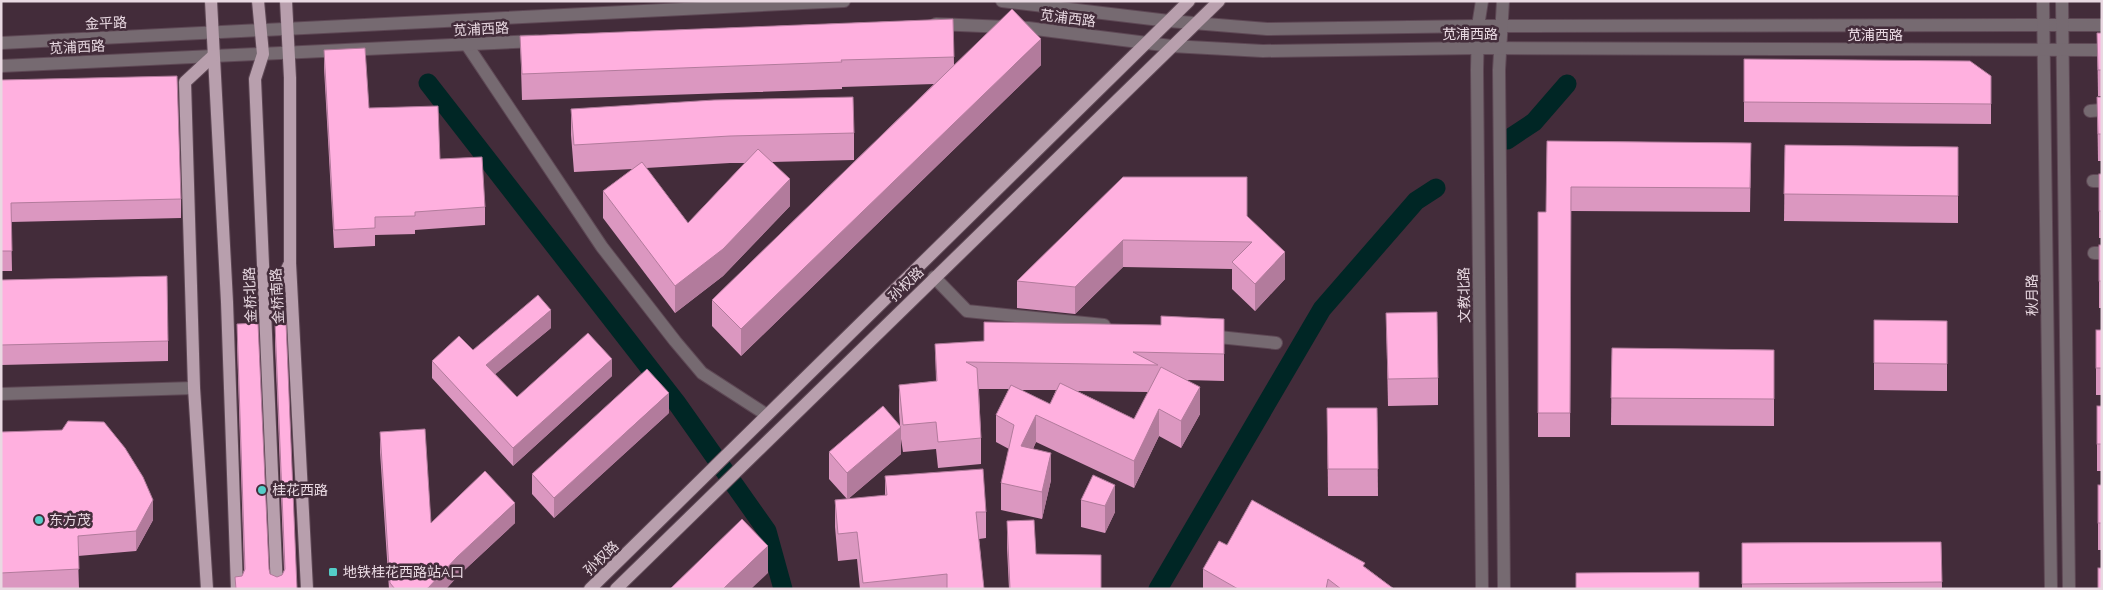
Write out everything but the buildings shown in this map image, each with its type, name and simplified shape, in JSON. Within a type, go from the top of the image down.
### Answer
[{"type":"main road","name":"金桥北路","points":[[211,1],[211,32],[227,302],[237,589]]},
{"type":"main road","name":"金桥北路","points":[[258,1],[263,54],[255,79],[277,589]]},
{"type":"main road","name":"金桥南路","points":[[286,1],[290,263],[307,589]]},
{"type":"main road","name":"孙权路","points":[[590,589],[1144,43],[1189,1]]},
{"type":"main road","name":"孙权路","points":[[616,589],[1219,1]]},
{"type":"main road","points":[[207,589],[194,388],[185,82],[213,56]]},
{"type":"main road","points":[[265,314],[290,263]]},
{"type":"street","name":"苋浦西路","points":[[211,32],[844,1]]},
{"type":"street","name":"苋浦西路","points":[[1002,1],[1169,21],[1267,29],[1478,26],[2102,25]]},
{"type":"street","name":"文教北路","points":[[1482,1],[1477,48],[1482,589]]},
{"type":"street","points":[[1503,1],[1499,48],[1504,589]]},
{"type":"street","name":"秋月路","points":[[2043,1],[2051,589]]},
{"type":"street","points":[[2062,1],[2069,589]]},
{"type":"street","name":"苋浦西路","points":[[924,24],[1028,28],[1171,46],[1263,51],[1477,48],[2102,50]]},
{"type":"street","name":"金平路","points":[[1,43],[211,32]]},
{"type":"street","name":"苋浦西路","points":[[1,66],[545,41]]},
{"type":"street","points":[[468,44],[602,247],[675,341],[702,373],[767,415]]},
{"type":"street","points":[[934,277],[967,311],[1112,326]]},
{"type":"street","points":[[1199,335],[1276,343]]},
{"type":"street","points":[[1,394],[194,388]]},
{"type":"waterway","points":[[428,83],[676,402],[767,531],[783,589]]},
{"type":"waterway","points":[[1507,140],[1534,122],[1567,84]]},
{"type":"waterway","points":[[1158,589],[1322,309],[1416,201],[1436,188]]},
{"type":"place","name":"桂花西路","points":[[262,490]]},
{"type":"place","name":"东方茂","points":[[39,520]]},
{"type":"place","name":"地铁桂花西路站A口","points":[[333,572]]}]
